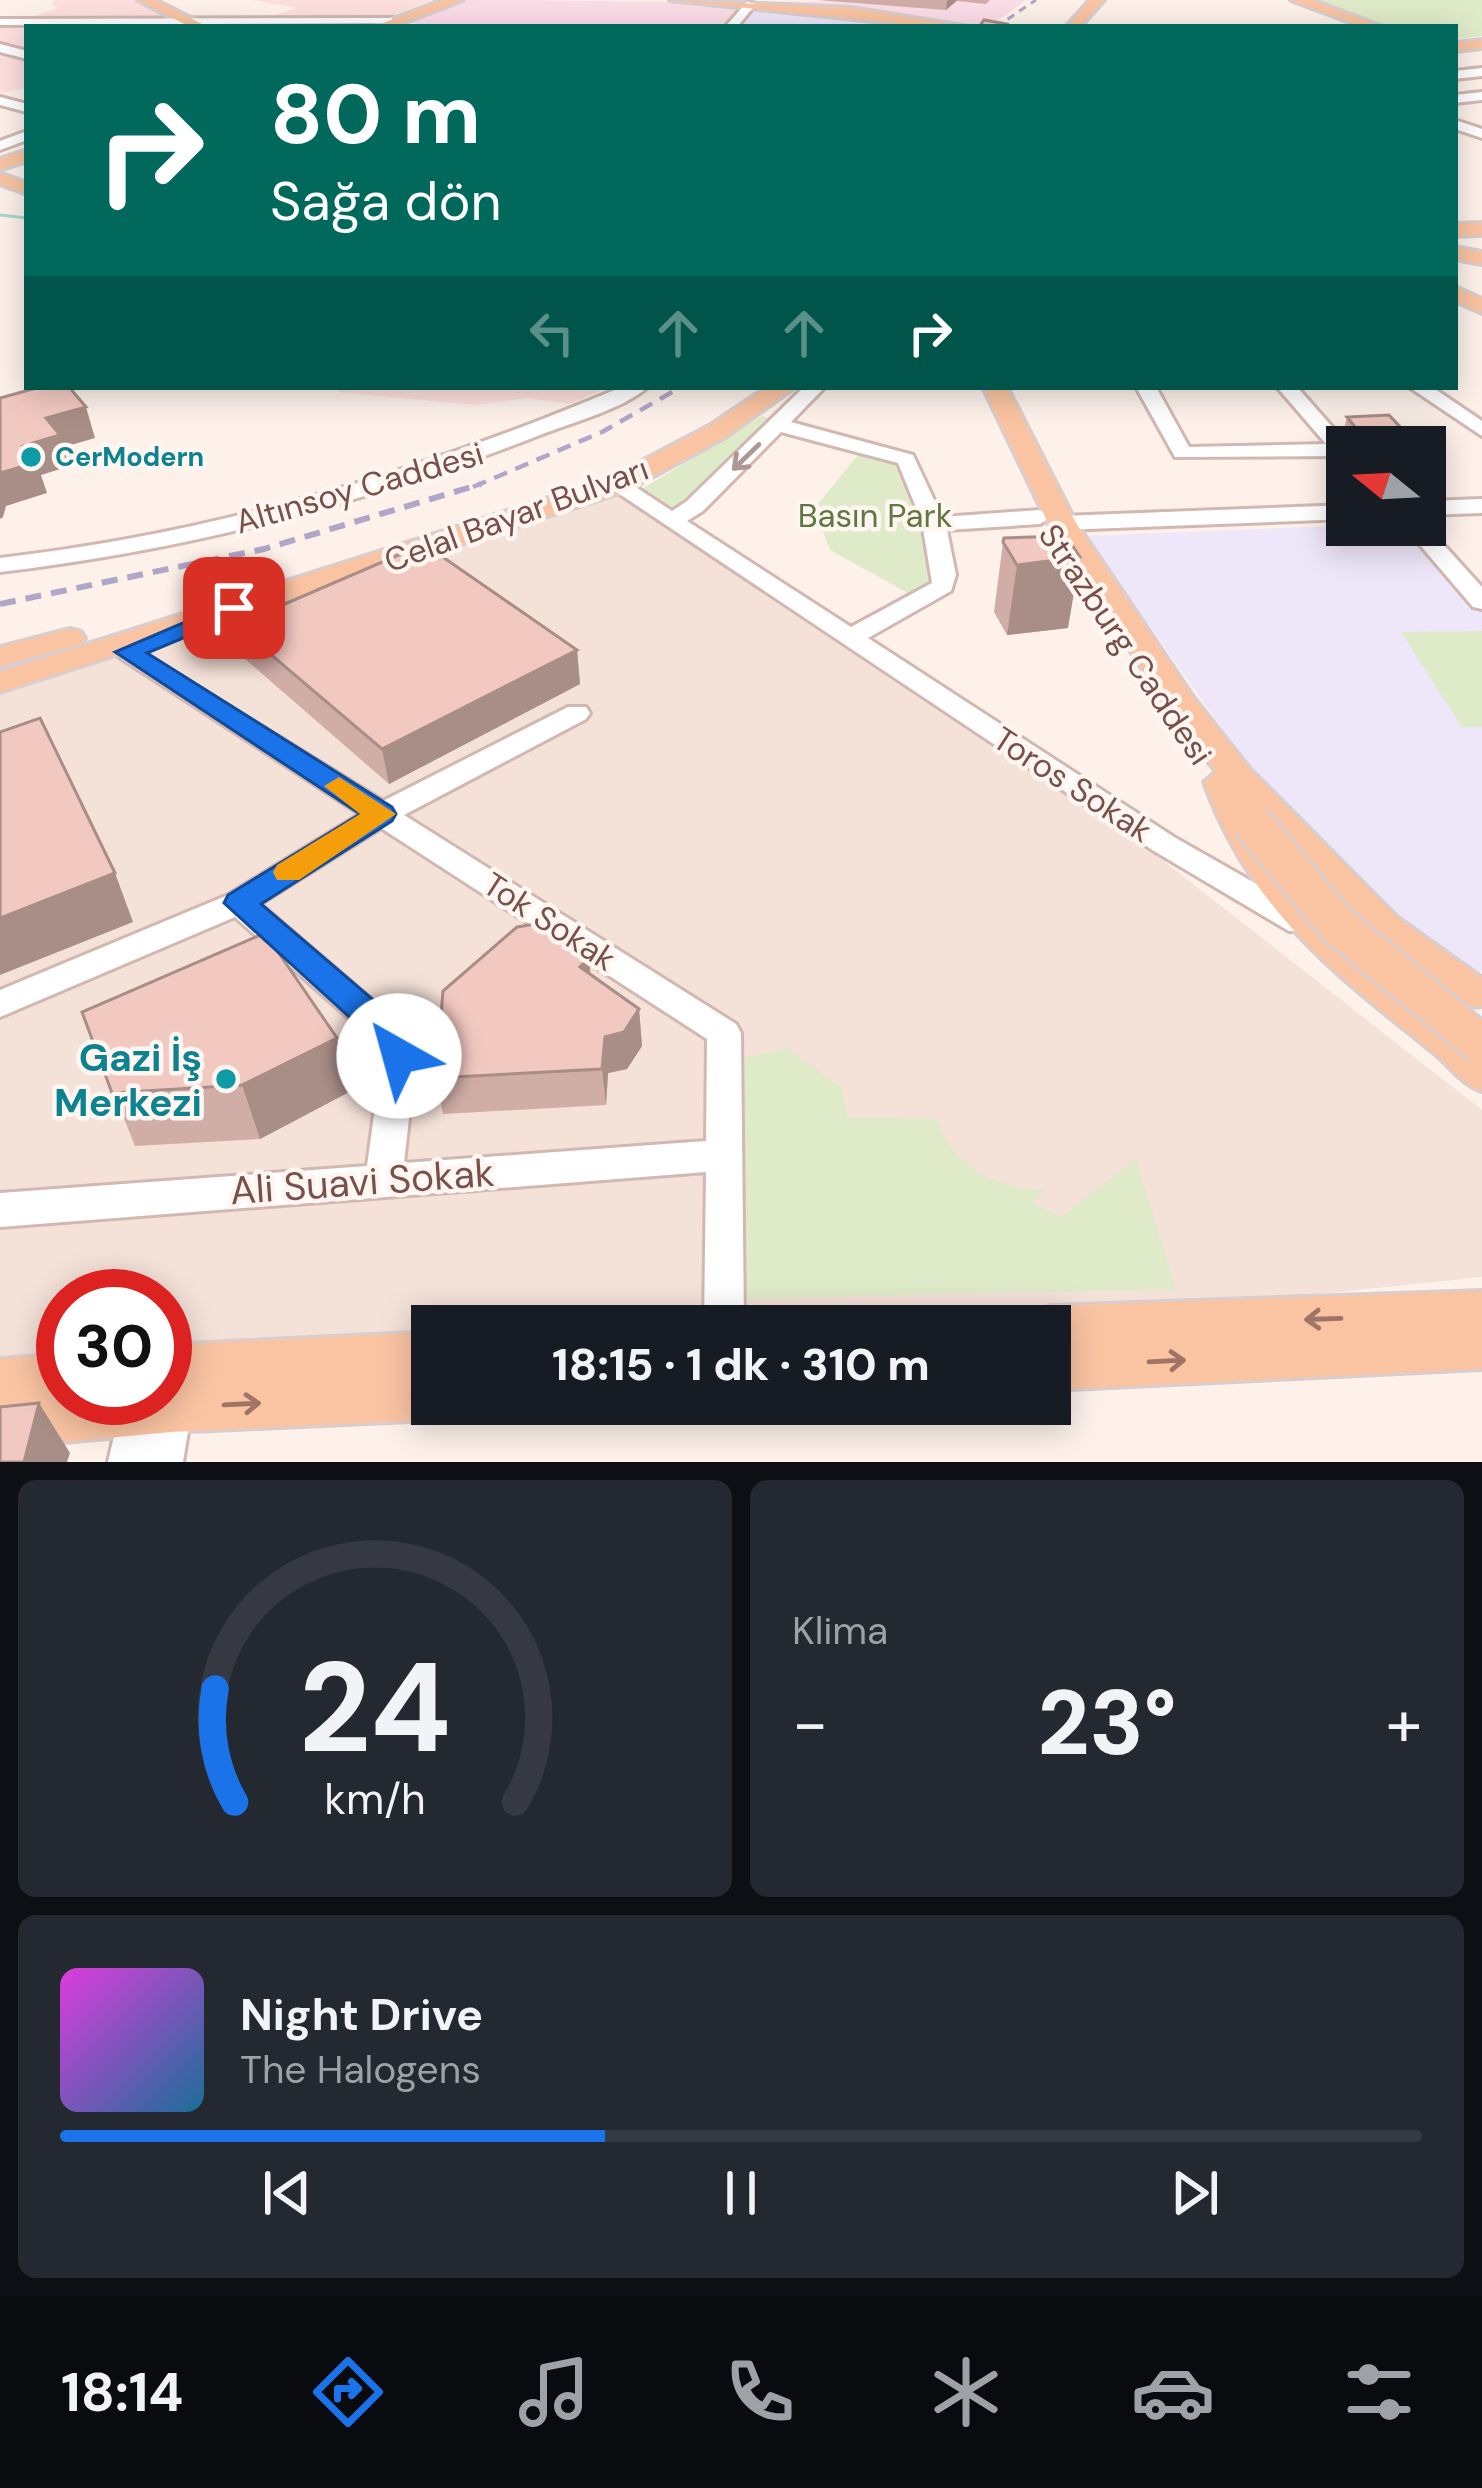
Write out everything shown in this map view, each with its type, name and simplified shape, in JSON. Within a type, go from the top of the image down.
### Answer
[{"type":"main road","points":[[384,23],[441,0]]},
{"type":"main road","points":[[384,23],[456,0]]},
{"type":"main road","points":[[676,0],[764,2],[938,24]]},
{"type":"main road","points":[[712,0],[958,24]]},
{"type":"main road","points":[[1069,24],[1087,0]]},
{"type":"main road","points":[[1069,24],[1097,0]]},
{"type":"main road","points":[[1089,24],[1109,0]]},
{"type":"main road","points":[[1298,0],[1367,24]]},
{"type":"main road","points":[[151,1],[198,24]]},
{"type":"main road","points":[[0,178],[15,196]]},
{"type":"main road","name":"Celal Bayar Bulvarı","points":[[0,668],[231,603],[617,484],[718,431],[779,390]]},
{"type":"main road","name":"Strazburg Caddesi","points":[[982,390],[1149,689],[1229,779],[1384,928],[1472,1023]]},
{"type":"main road","name":"Strazburg Caddesi","points":[[996,390],[1051,520]]},
{"type":"main road","name":"Celal Bayar Bulvarı","points":[[0,682],[549,492],[685,434],[736,397]]},
{"type":"main road","name":"Celal Bayar Bulvarı","points":[[0,697],[128,652],[231,603]]},
{"type":"main road","name":"Celal Bayar Bulvarı","points":[[0,657],[231,603]]},
{"type":"main road","points":[[1229,779],[1336,924],[1472,1023]]},
{"type":"main road","name":"Strazburg Caddesi","points":[[1229,779],[1231,815],[1252,855],[1300,922],[1472,1023]]},
{"type":"main road","points":[[1071,1328],[1482,1314]]},
{"type":"main road","points":[[1071,1365],[1482,1345]]},
{"type":"main road","points":[[192,1390],[411,1359]]},
{"type":"main road","points":[[0,1384],[36,1381]]},
{"type":"main road","points":[[192,1395],[411,1395]]},
{"type":"main road","points":[[0,1422],[36,1416]]},
{"type":"street","points":[[735,24],[764,2]]},
{"type":"street","points":[[231,6],[259,21]]},
{"type":"street","points":[[56,7],[113,21]]},
{"type":"street","points":[[0,22],[384,23]]},
{"type":"street","points":[[1,99],[22,92]]},
{"type":"street","name":"Altınsoy Caddesi","points":[[0,554],[194,523],[386,480],[614,390]]},
{"type":"street","name":"Altınsoy Caddesi","points":[[0,565],[153,542],[386,480],[485,452],[631,390]]},
{"type":"street","points":[[671,521],[695,506],[812,390]]},
{"type":"street","points":[[1148,390],[1182,453],[1326,453]]},
{"type":"street","points":[[1290,390],[1326,432]]},
{"type":"street","points":[[1423,390],[1482,430]]},
{"type":"street","points":[[779,425],[906,459],[932,524],[947,570],[944,586],[851,638]]},
{"type":"street","name":"Toros Sokak","points":[[617,484],[1164,844],[1300,922]]},
{"type":"street","points":[[1446,507],[1482,506]]},
{"type":"street","points":[[932,524],[1326,513]]},
{"type":"street","points":[[1433,546],[1482,602]]},
{"type":"street","name":"Tok Sokak","points":[[128,652],[724,1033],[724,1305]]},
{"type":"street","points":[[0,1004],[239,903],[382,814],[577,713]]},
{"type":"street","points":[[239,903],[394,1038],[399,1056],[384,1178]]},
{"type":"street","name":"Ali Suavi Sokak","points":[[0,1210],[723,1155]]},
{"type":"street","points":[[130,1462],[145,1425]]},
{"type":"street","points":[[159,1425],[161,1462]]},
{"type":"shaded area","points":[[55,0],[137,0],[191,24],[24,24],[24,89],[0,93],[0,22],[19,22],[58,8],[52,4]]},
{"type":"shaded area","points":[[252,0],[431,0],[381,20],[263,19],[297,8]]},
{"type":"shaded area","points":[[466,0],[1026,0],[992,24],[752,3],[734,24],[405,22]]},
{"type":"shaded area","points":[[751,4],[934,24],[734,24]]},
{"type":"shaded area","points":[[602,390],[570,404],[527,398],[476,405],[338,392]]},
{"type":"shaded area","points":[[617,485],[1024,752],[1482,1110],[1482,1277],[1071,1320],[1071,1305],[411,1305],[411,1388],[192,1411],[192,1269],[36,1269],[36,1425],[58,1425],[0,1431],[0,694]]},
{"type":"shaded area","points":[[1326,526],[1326,546],[1433,546],[1482,602],[1482,971],[1470,974],[1400,923],[1252,771],[1086,536]]},
{"type":"green space","points":[[1298,0],[1482,0],[1482,36],[1458,39],[1458,24],[1372,24]]},
{"type":"green space","points":[[762,416],[782,422],[671,521],[632,495]]},
{"type":"green space","name":"Basın Park","points":[[865,446],[895,454],[947,570],[922,601],[830,550],[814,509]]},
{"type":"green space","points":[[1482,631],[1482,727],[1462,727],[1401,632]]},
{"type":"green space","points":[[786,1048],[841,1087],[847,1117],[937,1119],[953,1151],[965,1163],[1008,1185],[1043,1190],[1033,1203],[1061,1217],[1136,1159],[1176,1289],[739,1299],[735,1060]]},
{"type":"building","points":[[29,390],[72,390],[86,407],[46,418],[60,435],[23,446],[37,462],[0,473],[0,398]]},
{"type":"building","points":[[1389,415],[1399,426],[1354,426],[1347,417]]},
{"type":"building","points":[[1066,536],[1080,557],[1017,565],[1003,542],[1004,538]]},
{"type":"building","points":[[424,544],[577,650],[382,749],[236,625]]},
{"type":"building","points":[[40,718],[115,873],[0,918],[0,732]]},
{"type":"building","points":[[542,923],[589,957],[580,967],[639,1009],[624,1032],[605,1037],[602,1069],[436,1078],[443,991],[517,927]]},
{"type":"building","points":[[265,933],[337,1038],[242,1085],[112,1093],[82,1012]]},
{"type":"building","points":[[36,1403],[24,1462],[0,1462],[0,1407]]},
{"type":"waterway","points":[[0,215],[24,218]]},
{"type":"railway","points":[[1000,24],[1036,0]]},
{"type":"railway","points":[[478,485],[602,432],[676,390]]},
{"type":"railway","points":[[0,604],[264,549],[478,485]]},
{"type":"railway","points":[[473,487],[478,485]]},
{"type":"slow traffic","points":[[288,872],[382,814],[339,786]]},
{"type":"place","name":"CerModern","points":[[31,457]]},
{"type":"place","name":"Gazi İş Merkezi","points":[[226,1079]]},
{"type":"route","points":[[234,608],[128,652],[382,814],[239,903],[394,1038],[399,1056]]}]
